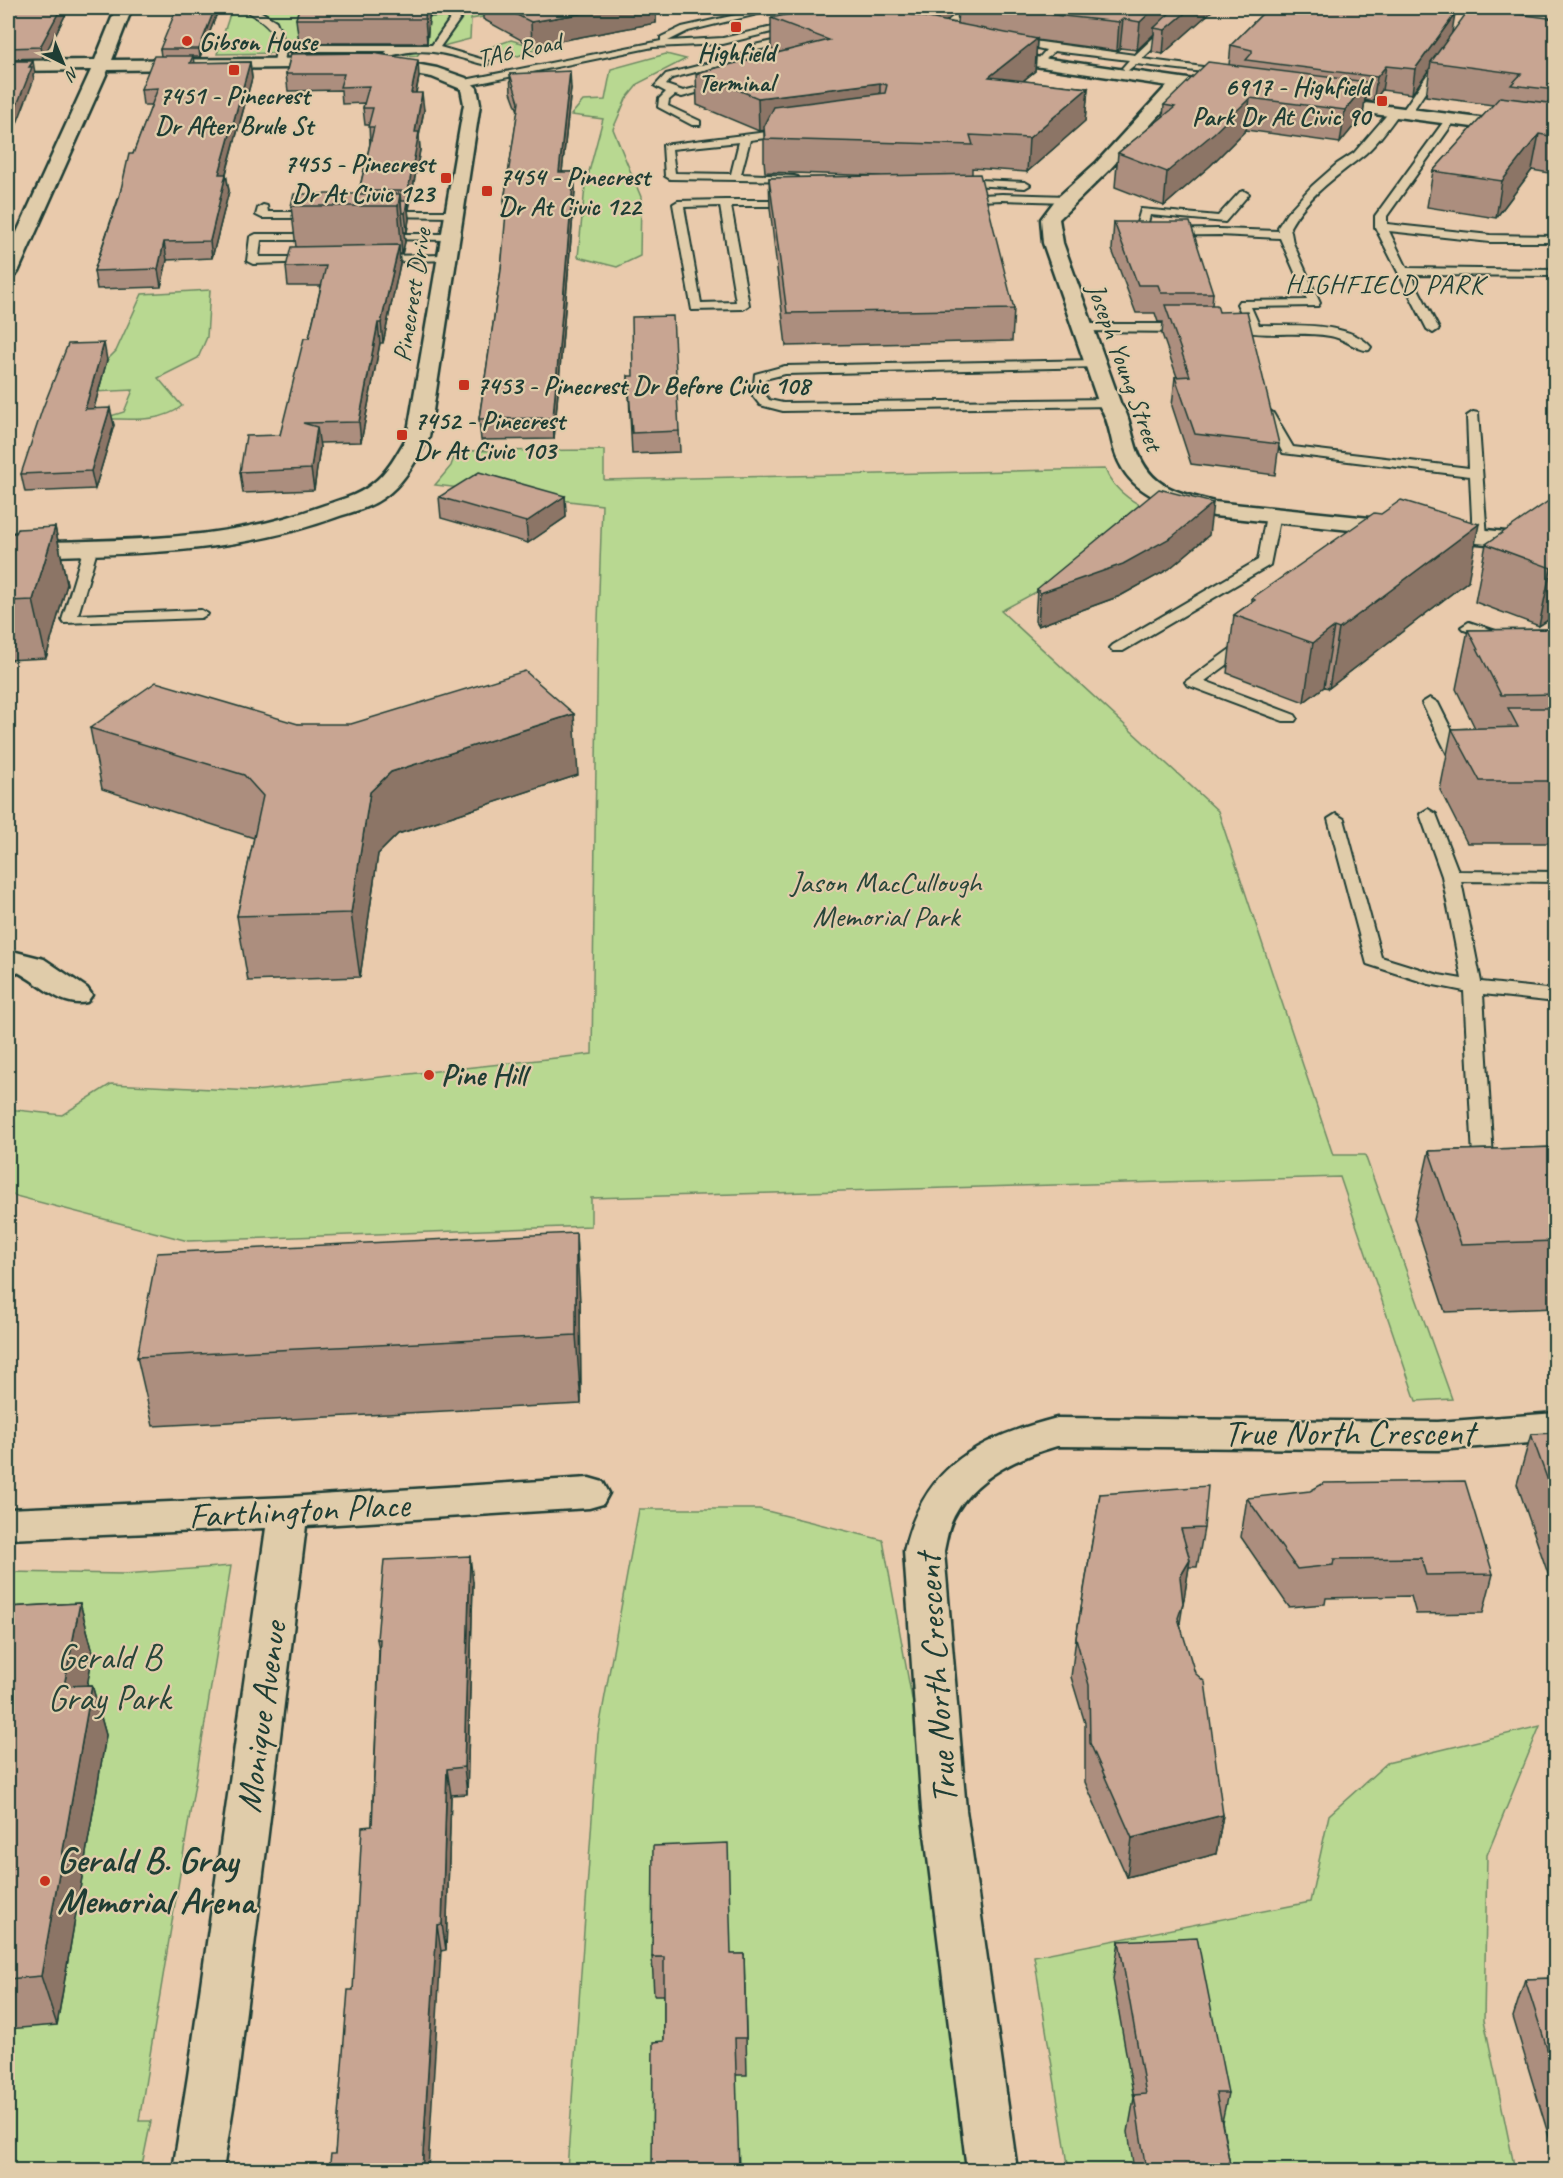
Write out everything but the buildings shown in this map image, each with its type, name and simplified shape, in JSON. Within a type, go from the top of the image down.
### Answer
[{"type":"street","points":[[8,272],[13,246],[102,64],[124,8]]},
{"type":"street","points":[[807,8],[833,23],[865,23]]},
{"type":"street","points":[[976,53],[1179,83],[1236,85]]},
{"type":"street","points":[[8,66],[281,55],[374,62],[421,69],[465,83]]},
{"type":"street","name":"Pinecrest Drive","points":[[8,550],[193,542],[260,534],[321,517],[373,494],[397,473],[418,437],[472,104],[470,90],[465,83]]},
{"type":"street","name":"Joseph Young Street","points":[[1179,83],[1050,219],[1053,243],[1082,328],[1115,411],[1133,469],[1150,485],[1196,504],[1385,536],[1480,538],[1556,544]]},
{"type":"street","points":[[1301,99],[1556,134]]},
{"type":"street","points":[[8,959],[33,966],[76,995]]},
{"type":"street","name":"True North Crescent","points":[[992,2170],[944,1810],[924,1551],[927,1529],[933,1514],[951,1489],[985,1458],[1008,1447],[1057,1432],[1438,1436],[1556,1427]]},
{"type":"street","name":"Farthington Place","points":[[8,1524],[288,1512],[590,1493]]},
{"type":"street","name":"Monique Avenue","points":[[198,2170],[215,2064],[288,1512]]},
{"type":"lane","points":[[251,8],[250,10],[273,23],[281,55],[400,48],[434,49],[486,62]]},
{"type":"lane","name":"TA6 Road","points":[[653,44],[685,29],[777,8]]},
{"type":"lane","points":[[958,31],[942,38],[950,23],[969,8]]},
{"type":"lane","points":[[1120,75],[1134,59],[1190,8]]},
{"type":"lane","points":[[394,14],[459,10]]},
{"type":"lane","points":[[434,49],[459,10]]},
{"type":"lane","name":"TA6 Road","points":[[465,83],[653,44],[723,41],[833,23]]},
{"type":"lane","points":[[749,56],[753,48],[811,35]]},
{"type":"lane","points":[[1005,40],[1134,59],[1236,85]]},
{"type":"lane","points":[[1254,328],[1243,304],[1314,303],[1285,235],[1284,227],[1291,215],[1316,188],[1341,166],[1358,155],[1400,112],[1452,45]]},
{"type":"lane","points":[[374,62],[400,48]]},
{"type":"lane","points":[[1039,64],[1052,48]]},
{"type":"lane","points":[[738,81],[682,94],[660,86],[669,76],[749,56],[784,70],[761,75]]},
{"type":"lane","points":[[673,91],[664,99],[663,107],[696,123]]},
{"type":"lane","points":[[1433,328],[1381,227],[1380,216],[1451,119]]},
{"type":"lane","points":[[801,131],[667,147],[670,176],[807,179]]},
{"type":"lane","points":[[735,177],[745,138]]},
{"type":"lane","points":[[950,182],[1038,186],[1074,194]]},
{"type":"lane","points":[[945,200],[1074,194]]},
{"type":"lane","points":[[1219,232],[1221,220],[1244,194]]},
{"type":"lane","points":[[725,203],[743,305],[696,306],[678,204],[725,203],[804,203]]},
{"type":"lane","points":[[321,260],[253,261],[256,237],[262,211],[330,214]]},
{"type":"lane","points":[[1221,220],[1145,211],[1140,233],[1219,232],[1285,235]]},
{"type":"lane","points":[[375,214],[454,214]]},
{"type":"lane","points":[[1381,227],[1462,238],[1520,241],[1556,239]]},
{"type":"lane","points":[[256,237],[336,237]]},
{"type":"lane","points":[[370,237],[449,248]]},
{"type":"lane","points":[[356,260],[449,248]]},
{"type":"lane","points":[[1404,271],[1556,273]]},
{"type":"lane","points":[[1082,328],[1197,328]]},
{"type":"lane","points":[[1232,328],[1332,332],[1353,338],[1365,347]]},
{"type":"lane","points":[[1096,364],[785,370],[759,377],[758,392],[759,398],[764,403],[783,407],[1110,403]]},
{"type":"lane","points":[[1267,413],[1288,450],[1476,473]]},
{"type":"lane","points":[[1473,416],[1480,538]]},
{"type":"lane","points":[[1118,648],[1265,562],[1273,516]]},
{"type":"lane","points":[[91,547],[69,620],[201,614]]},
{"type":"lane","points":[[1469,627],[1539,650],[1556,652]]},
{"type":"lane","points":[[1261,634],[1193,682],[1288,718]]},
{"type":"lane","points":[[1430,703],[1460,763],[1472,763]]},
{"type":"lane","points":[[1428,814],[1451,876],[1473,987],[1485,1194]]},
{"type":"lane","points":[[1336,819],[1373,960],[1436,980],[1473,987],[1556,996]]},
{"type":"lane","points":[[1451,876],[1556,877]]},
{"type":"green space","points":[[232,8],[538,8],[471,19],[470,39],[420,52],[417,56],[353,52],[217,54]]},
{"type":"green space","points":[[511,40],[540,48],[518,56],[488,48]]},
{"type":"green space","points":[[666,54],[686,59],[639,83],[626,99],[613,129],[641,197],[640,256],[617,267],[578,257],[585,187],[603,119],[571,115],[583,101],[605,100],[611,69]]},
{"type":"green space","points":[[210,290],[207,337],[198,358],[158,378],[182,406],[173,412],[154,418],[101,419],[124,412],[133,390],[74,393],[116,351],[142,294]]},
{"type":"green space","name":"Jason MacCullough Memorial Park","points":[[604,450],[604,480],[1105,469],[1123,494],[1169,520],[1001,611],[1218,811],[1333,1155],[1365,1155],[1452,1399],[1416,1401],[1340,1177],[591,1198],[591,1226],[188,1241],[8,1194],[8,1109],[62,1115],[111,1084],[253,1091],[592,1054],[598,621],[602,505],[435,485],[451,466],[456,451]]},
{"type":"green space","points":[[639,1509],[759,1509],[883,1540],[998,2170],[567,2170],[598,1734]]},
{"type":"green space","name":"Gerald B Gray Park","points":[[231,1566],[139,2121],[151,2121],[141,2170],[8,2170],[8,1572],[124,1574]]},
{"type":"green space","points":[[1540,1726],[1487,1855],[1484,2020],[1515,2170],[1069,2170],[1034,1956],[1310,1902],[1329,1815],[1387,1763]]},
{"type":"place","name":"Highfield Terminal","points":[[736,27]]},
{"type":"place","name":"Gibson House","points":[[187,41]]},
{"type":"place","name":"7451 - Pinecrest Dr After Brule St","points":[[234,70]]},
{"type":"place","name":"6917 - Highfield Park Dr At Civic 90","points":[[1382,101]]},
{"type":"place","name":"7455 - Pinecrest Dr At Civic 123","points":[[446,178]]},
{"type":"place","name":"7454 - Pinecrest Dr At Civic 122","points":[[487,191]]},
{"type":"place","name":"7453 - Pinecrest Dr Before Civic 108","points":[[464,385]]},
{"type":"place","name":"7452 - Pinecrest Dr At Civic 103","points":[[402,435]]},
{"type":"place","name":"Pine Hill","points":[[429,1075]]},
{"type":"place","name":"Gerald B. Gray Memorial Arena","points":[[45,1881]]},
{"type":"district","name":"HIGHFIELD PARK","points":[[1385,284]]}]
